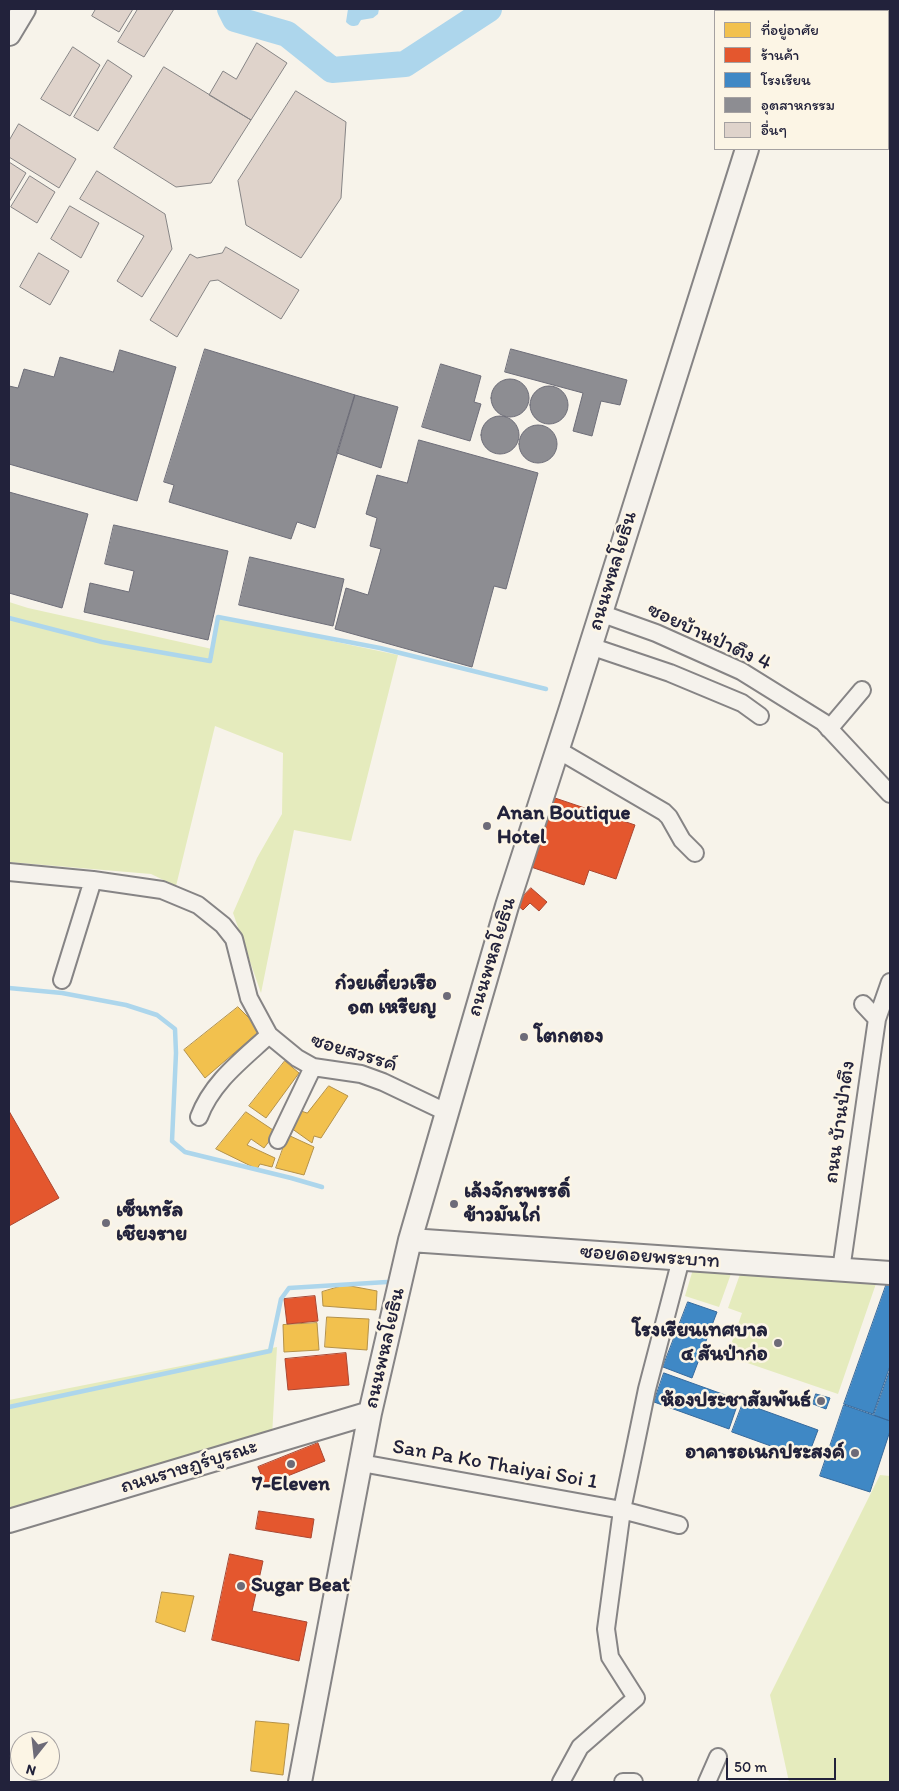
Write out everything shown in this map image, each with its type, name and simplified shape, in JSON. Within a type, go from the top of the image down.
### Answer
[{"type":"main road","points":[[9,34],[24,9]]},
{"type":"main road","name":"ถนนพหลโยธิน","points":[[300,1782],[370,1413],[410,1240],[507,906],[747,150]]},
{"type":"main road","name":"ซอยดอยพระบาท","points":[[410,1240],[890,1273]]},
{"type":"main road","name":"ถนนราษฎร์บูรณะ","points":[[9,1521],[370,1413]]},
{"type":"street","name":"ซอยบ้านป่าตึง 4","points":[[600,614],[656,633],[741,671],[826,726],[890,794]]},
{"type":"street","points":[[590,646],[670,673],[742,703],[760,716]]},
{"type":"street","points":[[826,726],[862,690]]},
{"type":"street","points":[[558,750],[664,812],[669,817],[682,840],[695,853]]},
{"type":"street","name":"ซอยสวรรค์","points":[[9,872],[93,880],[162,890],[198,905],[223,924],[234,939],[249,998],[270,1035],[297,1058],[313,1067],[361,1074],[375,1079],[446,1112]]},
{"type":"street","points":[[62,980],[93,880]]},
{"type":"street","name":"ถนน บ้านป่าตึง","points":[[841,1270],[877,1019],[890,982]]},
{"type":"street","points":[[863,1004],[877,1019]]},
{"type":"street","points":[[199,1117],[203,1105],[216,1085],[270,1035]]},
{"type":"street","points":[[278,1140],[313,1067]]},
{"type":"street","points":[[561,1782],[580,1747],[636,1698],[610,1656],[606,1629],[622,1510],[646,1389],[682,1259]]},
{"type":"street","name":"San Pa Ko Thaiyai Soi 1","points":[[361,1463],[622,1510],[679,1526]]},
{"type":"street","points":[[707,1782],[718,1757]]},
{"type":"street","points":[[623,1782],[634,1782]]},
{"type":"green space","points":[[9,602],[28,608],[212,649],[218,617],[398,655],[351,841],[294,830],[261,993],[233,913],[257,858],[282,814],[283,753],[215,726],[176,886],[151,874],[9,862]]},
{"type":"green space","points":[[744,1263],[880,1272],[838,1394],[727,1356],[742,1313],[728,1308]]},
{"type":"green space","points":[[694,1266],[732,1271],[719,1307],[685,1296]]},
{"type":"green space","points":[[277,1347],[272,1436],[9,1514],[9,1400]]},
{"type":"green space","points":[[880,1475],[890,1476],[890,1782],[789,1782],[770,1695]]},
{"type":"water","points":[[348,9],[379,9],[378,14],[373,18],[361,20],[358,25],[353,26],[346,22]]},
{"type":"building: ที่อยู่อาศัย","points":[[238,1007],[261,1030],[205,1078],[184,1050]]},
{"type":"building: ที่อยู่อาศัย","points":[[285,1061],[299,1073],[266,1118],[249,1106]]},
{"type":"building: ที่อยู่อาศัย","points":[[329,1086],[348,1096],[321,1138],[314,1136],[312,1143],[291,1128],[298,1110],[307,1113]]},
{"type":"building: ที่อยู่อาศัย","points":[[246,1112],[276,1132],[264,1148],[251,1139],[247,1145],[275,1158],[272,1167],[260,1164],[257,1169],[216,1149]]},
{"type":"building: ที่อยู่อาศัย","points":[[288,1135],[314,1147],[304,1175],[276,1168]]},
{"type":"building: ที่อยู่อาศัย","points":[[345,1285],[377,1291],[376,1310],[323,1306],[322,1292]]},
{"type":"building: ที่อยู่อาศัย","points":[[327,1317],[369,1319],[367,1350],[325,1347]]},
{"type":"building: ที่อยู่อาศัย","points":[[317,1323],[319,1350],[284,1352],[283,1325]]},
{"type":"building: ที่อยู่อาศัย","points":[[162,1592],[194,1596],[185,1632],[156,1622]]},
{"type":"building: ที่อยู่อาศัย","points":[[256,1721],[289,1724],[283,1775],[251,1771]]},
{"type":"building: ร้านค้า","points":[[552,797],[635,825],[616,879],[589,870],[584,885],[528,866]]},
{"type":"building: ร้านค้า","points":[[531,888],[547,902],[539,911],[530,903],[523,910],[516,904]]},
{"type":"building: ร้านค้า","points":[[9,1111],[59,1198],[9,1226]]},
{"type":"building: ร้านค้า","points":[[315,1296],[318,1321],[287,1324],[284,1299]]},
{"type":"building: ร้านค้า","points":[[346,1353],[349,1385],[288,1390],[285,1359]]},
{"type":"building: ร้านค้า","name":"7-Eleven","points":[[318,1443],[325,1461],[265,1485],[258,1467]]},
{"type":"building: ร้านค้า","points":[[259,1511],[314,1519],[311,1538],[256,1529]]},
{"type":"building: ร้านค้า","name":"Sugar Beat","points":[[230,1554],[263,1561],[252,1611],[307,1622],[299,1661],[212,1640]]},
{"type":"building: โรงเรียน","points":[[888,1280],[890,1280],[890,1366],[873,1414],[844,1404]]},
{"type":"building: โรงเรียน","points":[[688,1302],[717,1312],[692,1378],[663,1367]]},
{"type":"building: โรงเรียน","points":[[890,1370],[890,1421],[874,1415]]},
{"type":"building: โรงเรียน","points":[[664,1373],[739,1400],[729,1429],[654,1402]]},
{"type":"building: โรงเรียน","name":"ห้องประชาสัมพันธ์","points":[[816,1394],[830,1398],[826,1409],[813,1404]]},
{"type":"building: โรงเรียน","points":[[743,1403],[818,1430],[807,1459],[732,1432]]},
{"type":"building: โรงเรียน","name":"อาคารอเนกประสงค์","points":[[844,1405],[890,1421],[890,1431],[870,1492],[820,1476]]},
{"type":"building: อุตสาหกรรม","points":[[205,349],[355,395],[315,528],[297,522],[291,539],[169,502],[174,485],[164,482]]},
{"type":"building: อุตสาหกรรม","points":[[511,349],[627,380],[620,405],[601,401],[592,436],[573,431],[583,393],[505,372]]},
{"type":"building: อุตสาหกรรม","points":[[120,350],[176,367],[137,501],[9,464],[9,386],[18,388],[24,369],[54,377],[60,357],[113,372]]},
{"type":"building: อุตสาหกรรม","points":[[441,364],[481,376],[474,402],[481,404],[470,441],[422,427]]},
{"type":"building: อุตสาหกรรม","points":[[510,379],[524,384],[529,398],[524,412],[510,417],[496,412],[491,398],[496,384]]},
{"type":"building: อุตสาหกรรม","points":[[549,386],[563,391],[568,405],[563,419],[549,424],[535,419],[530,405],[535,391]]},
{"type":"building: อุตสาหกรรม","points":[[355,395],[398,407],[381,468],[337,453]]},
{"type":"building: อุตสาหกรรม","points":[[500,416],[514,421],[519,435],[514,449],[500,454],[486,449],[481,435],[486,421]]},
{"type":"building: อุตสาหกรรม","points":[[538,425],[552,430],[557,444],[552,458],[538,463],[524,458],[519,444],[524,430]]},
{"type":"building: อุตสาหกรรม","points":[[419,440],[538,473],[506,589],[494,586],[472,667],[335,629],[346,588],[368,595],[381,549],[370,546],[377,518],[366,514],[377,475],[407,483]]},
{"type":"building: อุตสาหกรรม","points":[[9,492],[88,514],[62,608],[9,593]]},
{"type":"building: อุตสาหกรรม","points":[[114,525],[228,551],[208,640],[84,612],[90,583],[129,592],[134,571],[105,564]]},
{"type":"building: อุตสาหกรรม","points":[[250,557],[344,579],[333,626],[239,605]]},
{"type":"building: อื่นๆ","points":[[96,9],[133,9],[119,32],[92,16]]},
{"type":"building: อื่นๆ","points":[[138,9],[174,9],[144,57],[118,42]]},
{"type":"building: อื่นๆ","points":[[257,43],[287,63],[251,120],[209,95],[223,71],[236,79]]},
{"type":"building: อื่นๆ","points":[[73,47],[100,65],[70,116],[41,99]]},
{"type":"building: อื่นๆ","points":[[108,60],[132,76],[98,131],[74,117]]},
{"type":"building: อื่นๆ","points":[[164,67],[251,120],[211,183],[176,187],[114,148]]},
{"type":"building: อื่นๆ","points":[[296,91],[346,122],[341,198],[301,258],[246,225],[238,181]]},
{"type":"building: อื่นๆ","points":[[19,124],[76,159],[59,188],[9,157],[9,141]]},
{"type":"building: อื่นๆ","points":[[9,162],[26,173],[9,202]]},
{"type":"building: อื่นๆ","points":[[97,171],[165,214],[172,249],[142,297],[117,281],[144,236],[80,199]]},
{"type":"building: อื่นๆ","points":[[30,176],[55,192],[37,223],[11,207]]},
{"type":"building: อื่นๆ","points":[[70,206],[99,223],[81,258],[51,239]]},
{"type":"building: อื่นๆ","points":[[226,247],[299,290],[281,319],[218,280],[210,281],[177,337],[150,320],[190,254],[197,258],[222,253]]},
{"type":"building: อื่นๆ","points":[[39,253],[69,271],[50,305],[20,287]]},
{"type":"waterway","points":[[230,9],[235,19],[287,34],[332,70],[405,64],[489,9]]},
{"type":"waterway","points":[[9,618],[102,642],[210,661],[218,617],[380,648],[546,689]]},
{"type":"waterway","points":[[9,988],[62,993],[126,1005],[157,1015],[175,1029],[176,1053],[172,1141],[185,1152],[322,1187]]},
{"type":"waterway","points":[[9,1407],[270,1351],[281,1299],[289,1288],[387,1282]]},
{"type":"place","name":"Anan Boutique Hotel","points":[[487,826]]},
{"type":"place","name":"ก๋วยเตี๋ยวเรือ ๑๓ เหรียญ","points":[[447,996]]},
{"type":"place","name":"โตกตอง","points":[[524,1037]]},
{"type":"place","name":"เล้งจักรพรรดิ์ ข้าวมันไก่","points":[[454,1204]]},
{"type":"place","name":"เซ็นทรัล เชียงราย","points":[[106,1223]]},
{"type":"place","name":"โรงเรียนเทศบาล ๔ สันป่าก่อ","points":[[778,1343]]},
{"type":"place","name":"ห้องประชาสัมพันธ์","points":[[821,1401]]},
{"type":"place","name":"อาคารอเนกประสงค์","points":[[855,1453]]},
{"type":"place","name":"7-Eleven","points":[[291,1464]]},
{"type":"place","name":"Sugar Beat","points":[[241,1586]]}]
